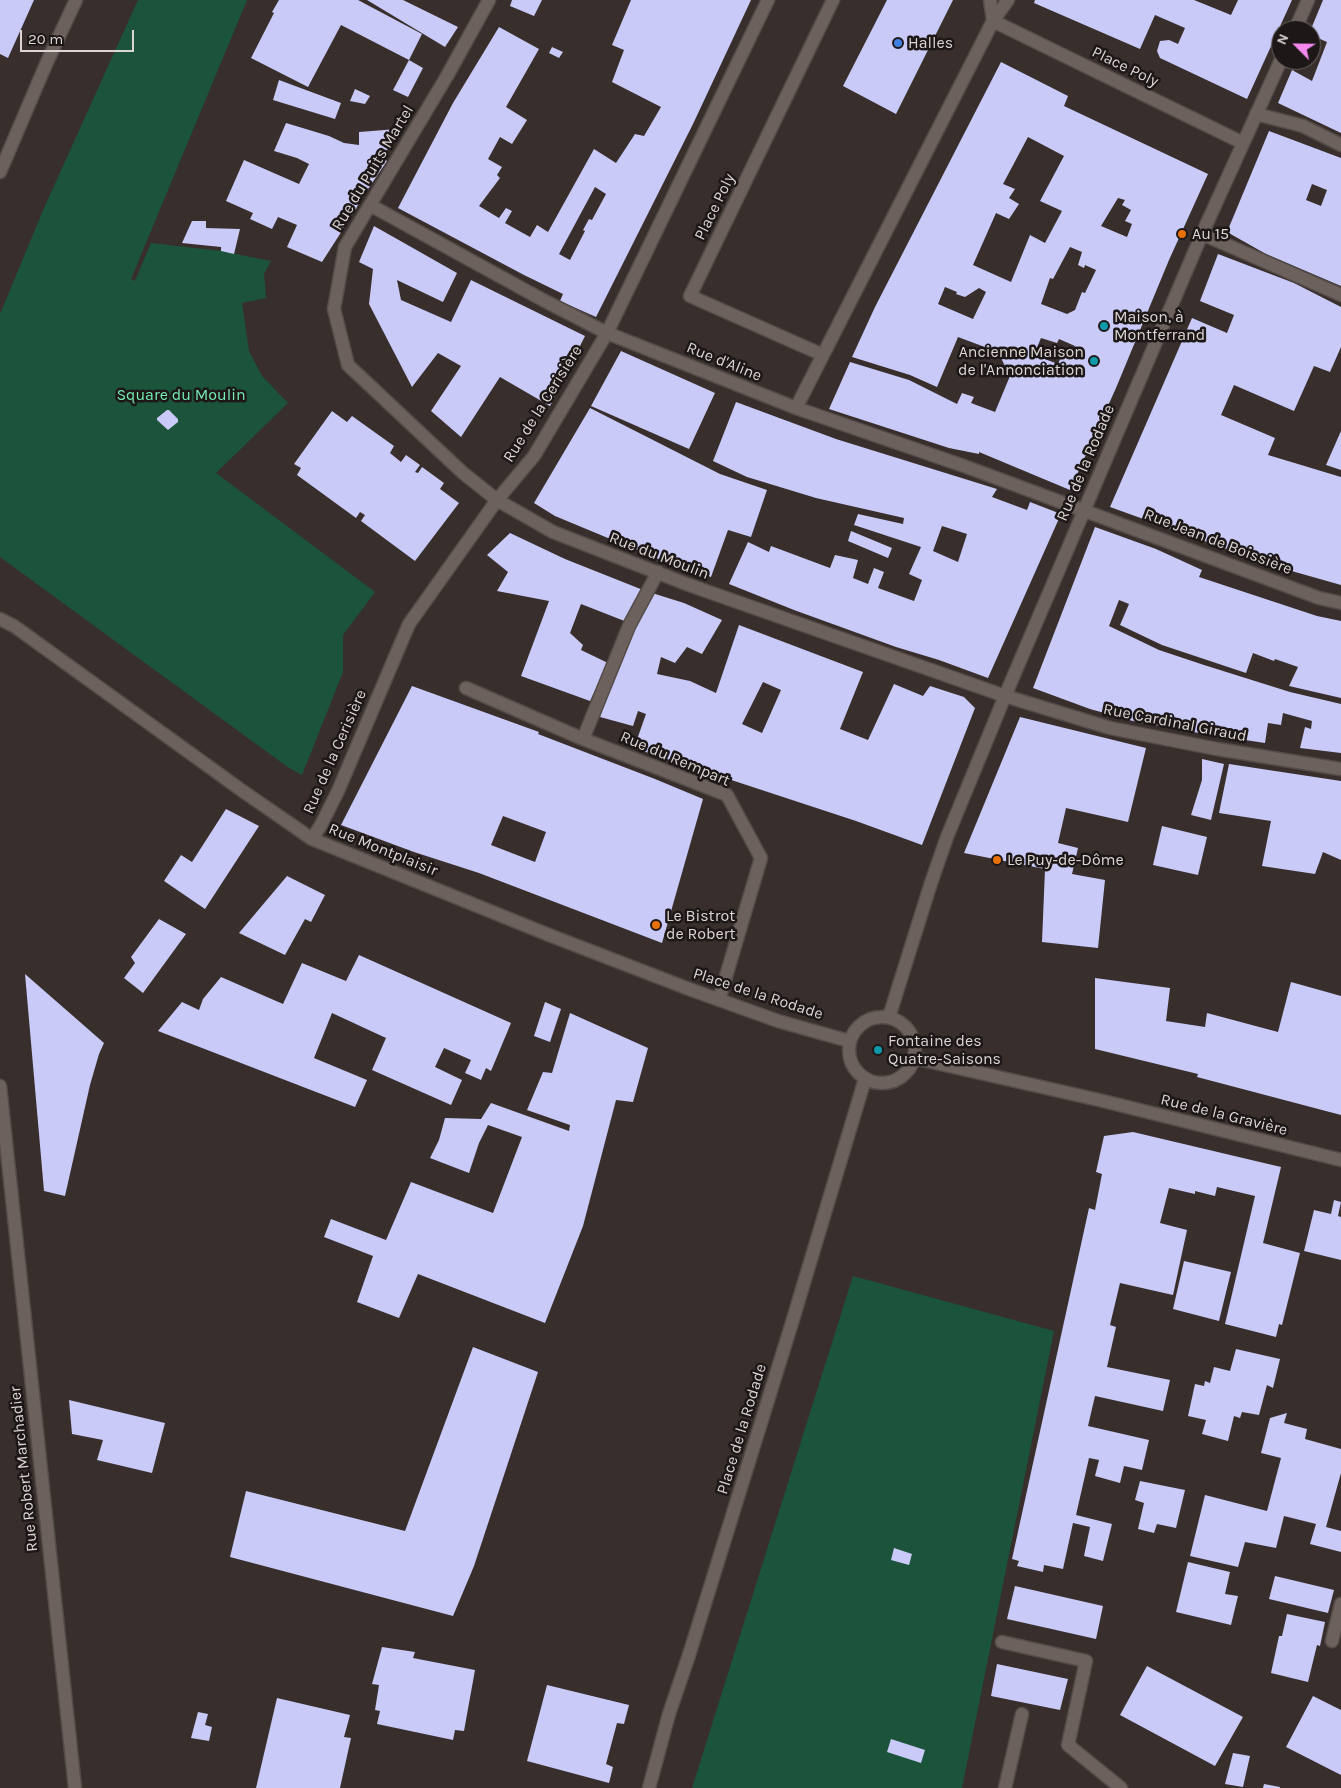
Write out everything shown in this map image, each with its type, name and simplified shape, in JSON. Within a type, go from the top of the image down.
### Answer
[{"type":"street","points":[[0,172],[76,0]]},
{"type":"street","name":"Rue du Puits Martel","points":[[348,365],[334,308],[346,247],[447,76],[489,0]]},
{"type":"street","name":"Rue de la Cerisière","points":[[312,839],[338,791],[409,624],[497,500],[534,456],[607,333],[768,0]]},
{"type":"street","name":"Place Poly","points":[[823,355],[690,296],[833,0]]},
{"type":"street","points":[[990,0],[993,21]]},
{"type":"street","points":[[796,408],[993,21],[1008,0]]},
{"type":"street","points":[[1299,20],[1308,0]]},
{"type":"street","name":"Place Poly","points":[[993,21],[1243,143]]},
{"type":"street","name":"Rue de la Rodade","points":[[890,1018],[931,883],[950,828],[1202,234],[1276,70]]},
{"type":"street","points":[[1256,114],[1303,126],[1341,145]]},
{"type":"street","name":"Rue d'Aline","points":[[370,205],[607,333],[796,408],[1084,510]]},
{"type":"street","points":[[1202,234],[1341,295]]},
{"type":"street","name":"Rue du Moulin","points":[[348,365],[463,473],[497,500],[552,532],[689,585],[1005,696]]},
{"type":"street","name":"Rue Jean de Boissière","points":[[1084,510],[1319,598],[1341,603]]},
{"type":"street","points":[[583,738],[629,626],[658,572]]},
{"type":"street","name":"Rue Montplaisir","points":[[0,619],[14,626],[312,839],[657,976]]},
{"type":"street","name":"Rue du Rempart","points":[[466,688],[583,738],[727,794],[761,858],[719,1000]]},
{"type":"street","name":"Rue Cardinal Giraud","points":[[1005,696],[1110,728],[1217,749],[1341,770]]},
{"type":"street","name":"Place de la Rodade","points":[[657,976],[778,1021],[849,1041]]},
{"type":"street","points":[[872,1017],[890,1018],[904,1026],[914,1041],[914,1058],[907,1072],[895,1081],[880,1084],[864,1079],[850,1063],[849,1041],[858,1026],[872,1017]]},
{"type":"street","name":"Rue de la Gravière","points":[[914,1058],[1099,1100],[1341,1160]]},
{"type":"street","name":"Place de la Rodade","points":[[649,1788],[669,1714],[791,1326],[864,1079]]},
{"type":"street","name":"Rue Robert Marchadier","points":[[0,1086],[75,1788]]},
{"type":"street","points":[[1332,1641],[1341,1604]]},
{"type":"street","points":[[1002,1642],[1086,1661],[1068,1745],[1121,1788]]},
{"type":"street","points":[[1005,1788],[1022,1714]]},
{"type":"green space","name":"Square du Moulin","points":[[138,0],[247,0],[131,279],[135,281],[151,243],[221,251],[271,261],[264,274],[266,298],[242,303],[249,351],[262,376],[288,403],[216,473],[375,592],[343,635],[343,672],[302,775],[289,768],[0,557],[0,314],[44,208]]},
{"type":"green space","points":[[853,1276],[1054,1331],[962,1788],[692,1788]]},
{"type":"building","points":[[0,0],[34,0],[8,58],[0,54]]},
{"type":"building","points":[[279,0],[358,0],[422,34],[409,60],[341,25],[308,87],[251,58]]},
{"type":"building","points":[[367,0],[403,0],[458,27],[445,47]]},
{"type":"building","points":[[512,0],[542,0],[534,16],[510,6]]},
{"type":"building","points":[[631,0],[751,0],[693,124],[596,317],[560,301],[563,294],[398,208],[453,103],[499,27],[539,49],[506,107],[527,120],[512,144],[500,137],[488,159],[502,167],[497,175],[500,178],[479,206],[499,218],[506,208],[512,211],[505,223],[530,237],[537,225],[548,232],[594,149],[616,163],[635,134],[644,136],[661,107],[612,82],[624,50],[612,45]],"holes":[[[595,187],[606,194],[592,220],[589,219],[570,260],[559,254]]]},
{"type":"building","name":"Halles","points":[[887,0],[953,0],[896,114],[843,86]]},
{"type":"building","points":[[1035,0],[1194,0],[1231,15],[1238,0],[1292,0],[1283,20],[1271,20],[1271,46],[1247,99],[1160,58],[1157,51],[1160,41],[1169,40],[1178,44],[1185,28],[1155,15],[1140,49],[1034,3]]},
{"type":"building","points":[[1323,0],[1341,0],[1341,133],[1278,103],[1292,70],[1312,81],[1316,70],[1321,70],[1321,58],[1327,42],[1321,39],[1321,20],[1315,20]]},
{"type":"building","points":[[552,47],[563,52],[559,58],[549,53]]},
{"type":"building","points":[[409,60],[423,68],[408,97],[393,90]]},
{"type":"building","points":[[1001,62],[1068,96],[1064,106],[1208,174],[1070,490],[979,452],[979,454],[949,448],[829,409],[850,362],[909,380],[957,404],[962,393],[974,397],[971,403],[995,412],[1010,376],[998,352],[958,337],[937,387],[910,375],[852,357],[875,307]],"holes":[[[1028,137],[1064,156],[1040,201],[1062,211],[1045,243],[1030,235],[1011,282],[973,265],[996,213],[1009,219],[1019,204],[1009,198],[1015,189],[1003,184]],[[1118,198],[1125,200],[1122,205],[1131,210],[1125,221],[1132,224],[1127,237],[1101,226]],[[1070,247],[1082,252],[1078,265],[1084,268],[1085,265],[1096,270],[1085,293],[1082,292],[1075,310],[1067,314],[1041,304],[1050,278],[1053,279]],[[945,287],[965,297],[979,288],[986,292],[973,319],[938,304]],[[1041,338],[1057,343],[1059,339],[1075,346],[1071,356],[1064,353],[1058,364],[1034,355]]]},
{"type":"building","points":[[279,80],[341,103],[335,119],[273,100]]},
{"type":"building","points":[[355,89],[370,96],[365,104],[350,101]]},
{"type":"building","points":[[286,123],[329,136],[344,143],[359,145],[359,132],[397,129],[383,159],[387,161],[366,192],[364,191],[356,209],[322,262],[287,247],[297,225],[278,217],[272,229],[250,219],[253,213],[226,201],[244,160],[299,184],[309,164],[274,151]]},
{"type":"building","points":[[1269,131],[1341,158],[1341,286],[1266,254],[1227,232]],"holes":[[[1312,184],[1327,190],[1321,206],[1306,200]]]},
{"type":"building","points":[[192,221],[206,221],[206,228],[240,229],[234,254],[221,251],[221,247],[182,243]]},
{"type":"building","points":[[374,226],[457,273],[443,302],[397,280],[401,300],[451,322],[471,280],[585,336],[550,406],[500,377],[461,437],[431,411],[461,366],[438,353],[412,387],[369,304],[373,269],[359,262]]},
{"type":"building","points":[[1218,254],[1294,283],[1341,307],[1341,347],[1330,372],[1314,366],[1294,411],[1234,385],[1221,415],[1275,438],[1268,455],[1341,477],[1341,585],[1274,566],[1110,507],[1192,318],[1227,333],[1234,315],[1200,301]]},
{"type":"building","points":[[621,351],[715,393],[689,449],[591,406]]},
{"type":"building","points":[[736,402],[836,439],[997,489],[992,497],[1027,510],[1030,502],[1061,514],[988,678],[794,610],[729,584],[748,542],[769,552],[771,546],[830,568],[835,555],[858,560],[853,578],[868,584],[874,568],[884,572],[878,588],[914,601],[922,580],[909,574],[921,547],[854,525],[858,514],[903,524],[904,518],[816,498],[747,477],[713,461]],"holes":[[[942,526],[967,534],[958,562],[933,551]]]},
{"type":"building","points":[[590,408],[720,474],[767,490],[751,537],[728,530],[711,577],[656,558],[555,516],[534,503]]},
{"type":"building","points":[[167,410],[178,419],[178,422],[168,430],[157,420]]},
{"type":"building","points":[[332,411],[347,422],[352,416],[394,446],[390,453],[401,462],[406,455],[420,465],[415,472],[418,473],[422,467],[444,483],[440,489],[459,503],[415,561],[361,521],[365,515],[360,512],[356,518],[297,475],[301,468],[294,464]]},
{"type":"building","points":[[1341,431],[1341,470],[1326,465]]},
{"type":"building","points":[[1095,527],[1156,549],[1202,570],[1199,577],[1317,616],[1341,621],[1341,698],[1289,686],[1298,667],[1275,659],[1274,661],[1253,653],[1246,673],[1162,645],[1120,625],[1129,604],[1119,600],[1109,626],[1159,650],[1290,692],[1341,704],[1341,753],[1300,748],[1305,727],[1311,729],[1312,721],[1283,713],[1281,725],[1268,723],[1265,743],[1232,738],[1233,729],[1200,724],[1199,733],[1133,721],[1090,709],[1033,688]]},
{"type":"building","points":[[851,531],[892,548],[888,558],[848,541]]},
{"type":"building","points":[[510,533],[565,559],[643,590],[627,622],[581,604],[570,633],[583,645],[581,650],[608,663],[590,701],[521,676],[549,601],[497,591],[508,572],[487,555]]},
{"type":"building","points":[[652,593],[684,603],[722,620],[702,654],[687,647],[675,663],[661,657],[657,674],[690,681],[716,693],[739,625],[863,672],[840,729],[868,740],[894,684],[923,696],[930,686],[964,697],[975,708],[922,845],[856,821],[634,748],[646,714],[638,711],[633,726],[600,717],[618,665]],"holes":[[[763,682],[781,690],[762,733],[742,724]]]},
{"type":"building","points":[[412,686],[539,732],[538,734],[703,799],[662,943],[479,873],[414,852],[341,825]],"holes":[[[503,816],[546,832],[535,862],[491,845]]]},
{"type":"building","points":[[1020,717],[1146,748],[1128,822],[1066,808],[1058,843],[1078,848],[1072,874],[1105,880],[1098,948],[1042,942],[1045,869],[964,853]]},
{"type":"building","points":[[1202,759],[1224,764],[1211,820],[1191,815],[1202,780]]},
{"type":"building","points":[[1229,764],[1341,781],[1341,860],[1323,852],[1315,874],[1262,866],[1271,821],[1219,813]]},
{"type":"building","points":[[226,809],[259,826],[205,909],[164,881],[181,855],[192,862]]},
{"type":"building","points":[[1162,826],[1207,837],[1198,875],[1153,865]]},
{"type":"building","points":[[287,876],[325,895],[311,922],[305,919],[285,955],[239,933]]},
{"type":"building","points":[[159,919],[186,934],[143,993],[124,978],[135,963],[131,957]]},
{"type":"building","points":[[359,955],[511,1023],[491,1071],[486,1068],[481,1080],[465,1073],[471,1060],[444,1048],[435,1067],[462,1080],[451,1105],[372,1070],[386,1038],[332,1013],[314,1058],[367,1080],[355,1107],[158,1031],[182,1002],[199,1010],[203,999],[221,977],[283,1004],[302,963],[346,981]]},
{"type":"building","points":[[25,974],[104,1043],[90,1085],[65,1196],[44,1191]]},
{"type":"building","points":[[1095,978],[1170,988],[1166,1021],[1205,1027],[1207,1013],[1278,1032],[1291,982],[1341,996],[1341,1115],[1197,1077],[1198,1074],[1095,1049]]},
{"type":"building","points":[[545,1002],[561,1009],[550,1042],[534,1036]]},
{"type":"building","points":[[570,1013],[648,1048],[633,1102],[616,1100],[583,1226],[545,1323],[418,1274],[399,1318],[357,1302],[373,1256],[324,1237],[331,1219],[386,1240],[411,1182],[493,1213],[522,1137],[488,1125],[479,1143],[469,1173],[430,1158],[439,1140],[445,1118],[481,1119],[491,1103],[569,1131],[570,1125],[527,1110],[543,1072],[552,1073]]},
{"type":"building","points":[[1133,1132],[1281,1167],[1263,1243],[1300,1253],[1282,1325],[1279,1324],[1276,1337],[1225,1324],[1255,1196],[1217,1187],[1215,1196],[1169,1188],[1160,1223],[1187,1230],[1173,1295],[1120,1283],[1110,1325],[1116,1327],[1107,1367],[1170,1380],[1163,1411],[1095,1396],[1088,1426],[1149,1440],[1142,1470],[1124,1466],[1120,1483],[1095,1476],[1099,1460],[1089,1458],[1076,1515],[1112,1524],[1103,1561],[1084,1556],[1090,1527],[1073,1523],[1063,1569],[1044,1565],[1043,1572],[1017,1566],[1019,1561],[1012,1559],[1089,1208],[1095,1210],[1102,1174],[1096,1172],[1104,1136]]},
{"type":"building","points":[[1334,1200],[1341,1202],[1338,1216],[1341,1217],[1341,1260],[1304,1251],[1314,1210],[1331,1214]]},
{"type":"building","points":[[1184,1261],[1231,1272],[1219,1321],[1173,1309]]},
{"type":"building","points":[[473,1347],[538,1372],[474,1566],[453,1616],[230,1557],[246,1491],[405,1531]]},
{"type":"building","points":[[1236,1349],[1280,1359],[1273,1388],[1267,1385],[1259,1415],[1242,1412],[1240,1418],[1234,1416],[1228,1441],[1202,1434],[1206,1420],[1188,1416],[1195,1384],[1204,1386],[1205,1381],[1210,1383],[1214,1367],[1230,1371]]},
{"type":"building","points":[[69,1400],[165,1423],[152,1473],[97,1460],[103,1440],[72,1434]]},
{"type":"building","points":[[1287,1413],[1284,1423],[1307,1429],[1305,1439],[1341,1449],[1341,1473],[1326,1527],[1341,1531],[1341,1552],[1310,1544],[1316,1524],[1284,1516],[1276,1548],[1245,1542],[1238,1567],[1190,1556],[1205,1495],[1267,1511],[1281,1458],[1261,1453],[1270,1418]]},
{"type":"building","points":[[1140,1481],[1185,1490],[1176,1528],[1157,1524],[1154,1533],[1138,1529],[1144,1503],[1135,1500]]},
{"type":"building","points":[[894,1548],[912,1554],[909,1565],[891,1560]]},
{"type":"building","points":[[1188,1562],[1230,1572],[1225,1594],[1238,1596],[1231,1625],[1176,1612]]},
{"type":"building","points":[[1275,1576],[1334,1590],[1328,1613],[1269,1599]]},
{"type":"building","points":[[1015,1586],[1103,1606],[1096,1639],[1007,1619]]},
{"type":"building","points":[[1287,1614],[1325,1622],[1320,1646],[1317,1645],[1308,1682],[1271,1673],[1279,1636],[1282,1636]]},
{"type":"building","points":[[382,1647],[415,1652],[413,1658],[475,1670],[464,1731],[455,1730],[453,1740],[377,1724],[380,1711],[375,1710],[379,1685],[372,1684]]},
{"type":"building","points":[[997,1664],[1068,1679],[1060,1710],[991,1696]]},
{"type":"building","points":[[1147,1666],[1243,1717],[1215,1766],[1120,1715]]},
{"type":"building","points":[[547,1685],[629,1705],[624,1724],[617,1723],[606,1764],[613,1767],[609,1783],[527,1761]]},
{"type":"building","points":[[1313,1696],[1341,1710],[1341,1775],[1286,1747]]},
{"type":"building","points":[[277,1698],[350,1715],[344,1737],[351,1738],[340,1788],[256,1788]]},
{"type":"building","points":[[198,1712],[208,1714],[205,1725],[212,1727],[209,1741],[191,1738]]},
{"type":"building","points":[[891,1739],[925,1750],[921,1763],[887,1752]]},
{"type":"building","points":[[1233,1753],[1250,1756],[1243,1787],[1225,1784]]},
{"type":"building","points":[[1264,1784],[1280,1787],[1280,1788],[1263,1788]]},
{"type":"place","name":"Halles","points":[[898,43]]},
{"type":"place","name":"Au 15","points":[[1182,234]]},
{"type":"place","name":"Maison, à Montferrand","points":[[1104,326]]},
{"type":"place","name":"Ancienne Maison de l'Annonciation","points":[[1094,361]]},
{"type":"place","name":"Le Puy-de-Dôme","points":[[997,860]]},
{"type":"place","name":"Le Bistrot de Robert","points":[[656,925]]},
{"type":"place","name":"Fontaine des Quatre-Saisons","points":[[878,1050]]}]
